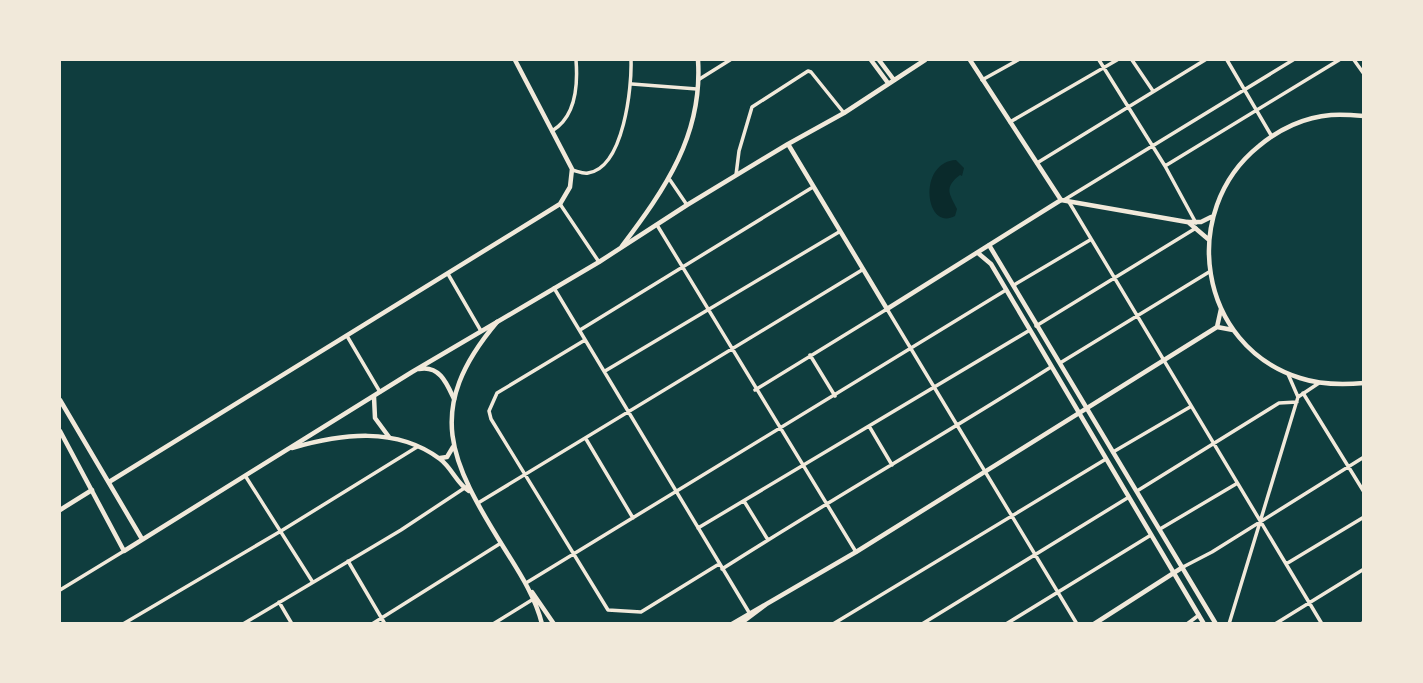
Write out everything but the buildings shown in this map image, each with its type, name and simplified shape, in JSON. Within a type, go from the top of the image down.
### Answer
[{"type":"street","points":[[109,482],[560,204],[570,187],[572,169],[515,60]]},
{"type":"street","points":[[552,131],[565,121],[575,96],[576,60]]},
{"type":"street","points":[[572,169],[593,172],[610,155],[620,137],[632,84],[631,60]]},
{"type":"street","points":[[622,247],[670,180],[690,128],[697,89],[698,60]]},
{"type":"street","points":[[698,80],[730,60]]},
{"type":"street","points":[[871,60],[888,83]]},
{"type":"street","points":[[879,60],[894,80]]},
{"type":"street","points":[[60,590],[412,372],[599,262],[736,175],[844,113],[925,60]]},
{"type":"street","points":[[970,60],[1036,163],[1090,240],[1322,624]]},
{"type":"street","points":[[982,80],[1018,60]]},
{"type":"street","points":[[1099,60],[1165,166],[1196,225],[1208,239]]},
{"type":"street","points":[[1010,122],[1117,60]]},
{"type":"street","points":[[1132,60],[1153,91]]},
{"type":"street","points":[[1036,163],[1205,60]]},
{"type":"street","points":[[1227,60],[1271,135]]},
{"type":"street","points":[[755,390],[1293,60]]},
{"type":"street","points":[[1165,166],[1339,60]]},
{"type":"street","points":[[1354,60],[1363,74]]},
{"type":"street","points":[[736,175],[739,150],[752,107],[808,71],[844,113]]},
{"type":"street","points":[[632,84],[697,89]]},
{"type":"street","points":[[1363,116],[1321,117],[1300,122],[1271,135],[1245,157],[1224,185],[1212,216],[1208,239],[1209,272],[1221,309],[1233,330],[1249,347],[1289,374],[1319,383],[1363,383]]},
{"type":"street","points":[[788,144],[1077,624]]},
{"type":"street","points":[[670,180],[687,205]]},
{"type":"street","points":[[580,330],[813,187]]},
{"type":"street","points":[[1064,200],[1196,225]]},
{"type":"street","points":[[560,204],[599,262]]},
{"type":"street","points":[[1036,326],[1114,280],[1212,216]]},
{"type":"street","points":[[657,225],[856,552]]},
{"type":"street","points":[[605,371],[839,232]]},
{"type":"street","points":[[1013,285],[1090,240]]},
{"type":"street","points":[[989,245],[1216,624]]},
{"type":"street","points":[[977,253],[991,264],[1204,624]]},
{"type":"street","points":[[477,504],[862,270]]},
{"type":"street","points":[[1060,363],[1209,272]]},
{"type":"street","points":[[448,274],[481,331]]},
{"type":"street","points":[[554,288],[750,614]]},
{"type":"street","points":[[526,583],[1006,290]]},
{"type":"street","points":[[1217,327],[1221,309]]},
{"type":"street","points":[[467,488],[453,447],[451,414],[454,400],[476,348],[500,319]]},
{"type":"street","points":[[732,624],[856,552],[1217,327],[1233,330]]},
{"type":"street","points":[[698,528],[1030,330]]},
{"type":"street","points":[[346,334],[380,392]]},
{"type":"street","points":[[585,340],[495,396],[489,416],[605,608],[636,613],[645,610],[719,564]]},
{"type":"street","points":[[810,355],[835,396]]},
{"type":"street","points":[[722,569],[781,530],[827,505],[1052,367]]},
{"type":"street","points":[[412,372],[427,368],[436,371],[445,380],[454,400]]},
{"type":"street","points":[[1289,374],[1297,400]]},
{"type":"street","points":[[1229,624],[1297,400],[1319,383]]},
{"type":"street","points":[[1303,393],[1363,492]]},
{"type":"street","points":[[374,396],[375,418],[388,437]]},
{"type":"street","points":[[60,400],[142,540]]},
{"type":"street","points":[[1137,491],[1279,403],[1297,400]]},
{"type":"street","points":[[1113,452],[1190,407]]},
{"type":"street","points":[[869,426],[892,465]]},
{"type":"street","points":[[60,431],[124,551]]},
{"type":"street","points":[[288,449],[341,436],[388,437],[439,458],[467,488],[531,592],[554,624]]},
{"type":"street","points":[[586,439],[633,518]]},
{"type":"street","points":[[123,624],[417,447]]},
{"type":"street","points":[[439,458],[447,457],[453,447]]},
{"type":"street","points":[[1094,624],[1363,457]]},
{"type":"street","points":[[832,624],[1106,459]]},
{"type":"street","points":[[246,477],[313,582]]},
{"type":"street","points":[[1159,530],[1236,484]]},
{"type":"street","points":[[243,624],[467,488]]},
{"type":"street","points":[[60,510],[92,490]]},
{"type":"street","points":[[924,623],[1129,497]]},
{"type":"street","points":[[744,501],[768,540]]},
{"type":"street","points":[[1286,564],[1363,517]]},
{"type":"street","points":[[1006,624],[1152,535]]},
{"type":"street","points":[[372,624],[501,543]]},
{"type":"street","points":[[348,561],[385,624]]},
{"type":"street","points":[[1275,624],[1363,569]]},
{"type":"street","points":[[494,624],[535,598]]},
{"type":"street","points":[[535,598],[542,624]]},
{"type":"street","points":[[279,602],[292,624]]},
{"type":"street","points":[[742,623],[750,614]]},
{"type":"street","points":[[1187,624],[1199,615]]},
{"type":"water","points":[[956,160],[964,168],[962,176],[951,184],[950,188],[950,195],[957,209],[955,216],[945,218],[937,214],[932,206],[931,183],[935,172],[944,164]]}]
